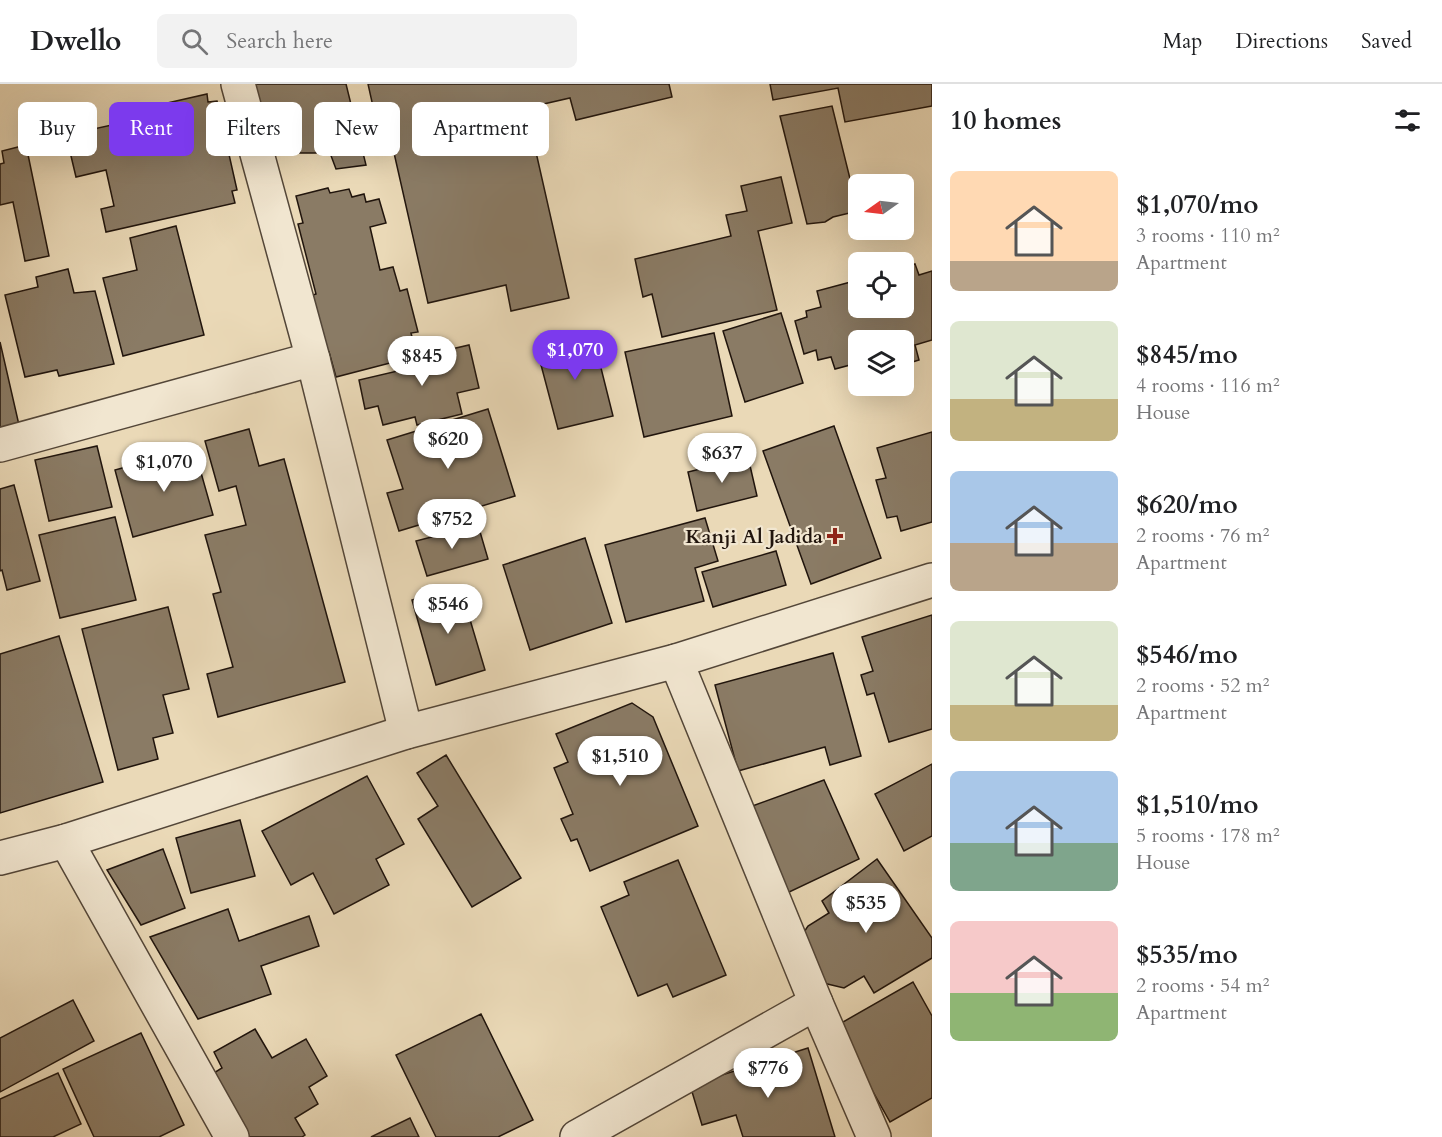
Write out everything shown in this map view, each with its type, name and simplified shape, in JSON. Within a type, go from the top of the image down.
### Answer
[{"type":"street","points":[[238,84],[313,359],[406,732]]},
{"type":"street","points":[[0,445],[313,359]]},
{"type":"street","points":[[0,858],[66,841],[406,732],[676,661],[932,580]]},
{"type":"street","points":[[676,661],[816,1003],[874,1137]]},
{"type":"street","points":[[66,841],[232,1137]]},
{"type":"street","points":[[577,1137],[816,1003]]},
{"type":"building","points":[[255,84],[346,84],[350,102],[314,102],[314,153],[302,153],[302,102],[259,102]]},
{"type":"building","points":[[368,84],[669,84],[672,97],[576,120],[570,98],[549,103],[412,102],[412,156],[537,156],[569,298],[511,311],[506,285],[428,303],[395,156],[400,156],[400,102],[372,102]]},
{"type":"building","points":[[770,84],[932,84],[932,106],[845,122],[838,88],[773,100]]},
{"type":"building","points":[[207,94],[206,156],[229,156],[237,190],[232,191],[235,203],[106,232],[101,209],[114,206],[106,170],[76,177],[71,156],[97,156],[97,128],[109,126],[109,156],[194,156],[194,102],[172,102]]},
{"type":"building","points":[[832,106],[849,174],[848,213],[833,217],[825,222],[807,224],[780,116]]},
{"type":"building","points":[[18,147],[18,156],[28,156],[49,256],[25,261],[13,202],[0,205],[0,164],[4,163],[2,151]]},
{"type":"building","points":[[331,156],[364,156],[366,165],[336,169]]},
{"type":"building","points":[[781,177],[792,223],[758,231],[777,310],[662,337],[652,294],[643,297],[635,259],[731,236],[726,215],[747,211],[741,186]]},
{"type":"building","points":[[328,188],[330,193],[349,189],[352,197],[364,194],[366,202],[379,199],[386,223],[370,227],[380,270],[393,267],[400,291],[407,289],[418,332],[411,333],[417,356],[336,377],[329,352],[325,353],[310,296],[316,294],[298,224],[303,223],[296,196]]},
{"type":"building","points":[[176,226],[204,335],[123,356],[103,278],[137,270],[130,238]]},
{"type":"building","points":[[914,264],[919,275],[932,271],[932,340],[915,345],[919,360],[914,362],[914,330],[848,330],[848,366],[835,369],[831,357],[818,360],[816,350],[804,354],[795,321],[807,317],[806,311],[821,307],[817,291],[848,283],[848,318],[914,318]]},
{"type":"building","points":[[68,269],[74,293],[95,291],[114,364],[59,376],[57,370],[25,377],[5,295],[38,287],[36,277]]},
{"type":"building","points":[[781,313],[803,383],[745,402],[723,331]]},
{"type":"building","points":[[592,332],[613,416],[558,429],[536,346]]},
{"type":"building","points":[[714,333],[732,416],[644,437],[625,352]]},
{"type":"building","points":[[0,342],[19,425],[0,429]]},
{"type":"building","points":[[469,345],[479,388],[457,393],[462,414],[417,425],[415,417],[383,425],[378,406],[365,409],[359,380],[402,370],[400,361]]},
{"type":"building","points":[[488,409],[515,496],[399,531],[387,493],[403,489],[387,440]]},
{"type":"building","points":[[834,426],[881,558],[811,584],[763,451]]},
{"type":"building","points":[[249,429],[259,466],[284,459],[345,682],[218,717],[207,674],[233,667],[213,594],[221,592],[205,535],[246,525],[236,486],[219,491],[205,441]]},
{"type":"building","points":[[932,432],[932,522],[901,531],[897,516],[887,518],[876,480],[886,478],[877,448]]},
{"type":"building","points":[[97,446],[112,507],[49,521],[35,460]]},
{"type":"building","points":[[194,448],[213,515],[133,537],[115,470]]},
{"type":"building","points":[[748,457],[757,496],[697,511],[688,472]]},
{"type":"building","points":[[14,485],[40,581],[7,590],[2,570],[0,571],[0,489]]},
{"type":"building","points":[[115,517],[136,600],[60,618],[39,535]]},
{"type":"building","points":[[705,518],[718,561],[695,568],[704,601],[626,622],[605,545]]},
{"type":"building","points":[[478,525],[488,559],[427,576],[416,541]]},
{"type":"building","points":[[585,538],[612,623],[530,650],[503,565]]},
{"type":"building","points":[[776,551],[786,585],[713,607],[702,572]]},
{"type":"building","points":[[460,586],[485,670],[436,685],[412,600]]},
{"type":"building","points":[[168,607],[189,689],[163,695],[173,733],[153,738],[158,759],[118,770],[82,629]]},
{"type":"building","points":[[932,615],[932,729],[889,742],[874,693],[867,695],[861,675],[873,671],[862,637]]},
{"type":"building","points":[[59,636],[103,782],[0,813],[0,654]]},
{"type":"building","points":[[833,653],[861,756],[830,765],[825,747],[738,771],[715,685]]},
{"type":"building","points":[[632,703],[653,717],[698,826],[590,871],[577,839],[571,841],[561,819],[573,814],[554,768],[568,762],[556,734]]},
{"type":"building","points":[[446,755],[521,878],[472,907],[418,819],[438,806],[417,773]]},
{"type":"building","points":[[932,764],[932,836],[904,851],[875,794]]},
{"type":"building","points":[[367,776],[404,844],[376,859],[389,885],[334,914],[313,873],[291,885],[262,831]]},
{"type":"building","points":[[824,780],[859,859],[785,894],[747,808]]},
{"type":"building","points":[[240,820],[255,876],[191,893],[176,838]]},
{"type":"building","points":[[163,849],[185,908],[141,925],[107,870]]},
{"type":"building","points":[[877,859],[932,938],[932,958],[874,993],[864,976],[844,988],[815,981],[796,944],[808,926],[829,913],[822,901]]},
{"type":"building","points":[[678,860],[726,975],[673,997],[667,984],[638,996],[601,907],[629,895],[624,882]]},
{"type":"building","points":[[228,909],[239,941],[309,916],[319,946],[261,966],[271,994],[198,1019],[150,937]]},
{"type":"building","points":[[913,982],[932,1016],[932,1098],[890,1122],[836,1026]]},
{"type":"building","points":[[73,1000],[94,1041],[0,1092],[0,1038]]},
{"type":"building","points":[[481,1014],[533,1120],[498,1137],[436,1137],[396,1055]]},
{"type":"building","points":[[255,1029],[272,1058],[306,1039],[327,1076],[309,1087],[318,1104],[295,1118],[305,1135],[302,1137],[244,1137],[209,1076],[222,1068],[214,1052]]},
{"type":"building","points":[[141,1033],[184,1125],[159,1137],[94,1137],[63,1069]]},
{"type":"building","points":[[808,1048],[835,1137],[743,1137],[736,1115],[702,1125],[690,1085]]},
{"type":"building","points":[[58,1073],[81,1124],[53,1137],[0,1137],[0,1099]]},
{"type":"building","points":[[410,1118],[419,1137],[371,1137]]},
{"type":"place","name":"Kanji Al Jadida","points":[[835,536]]}]
